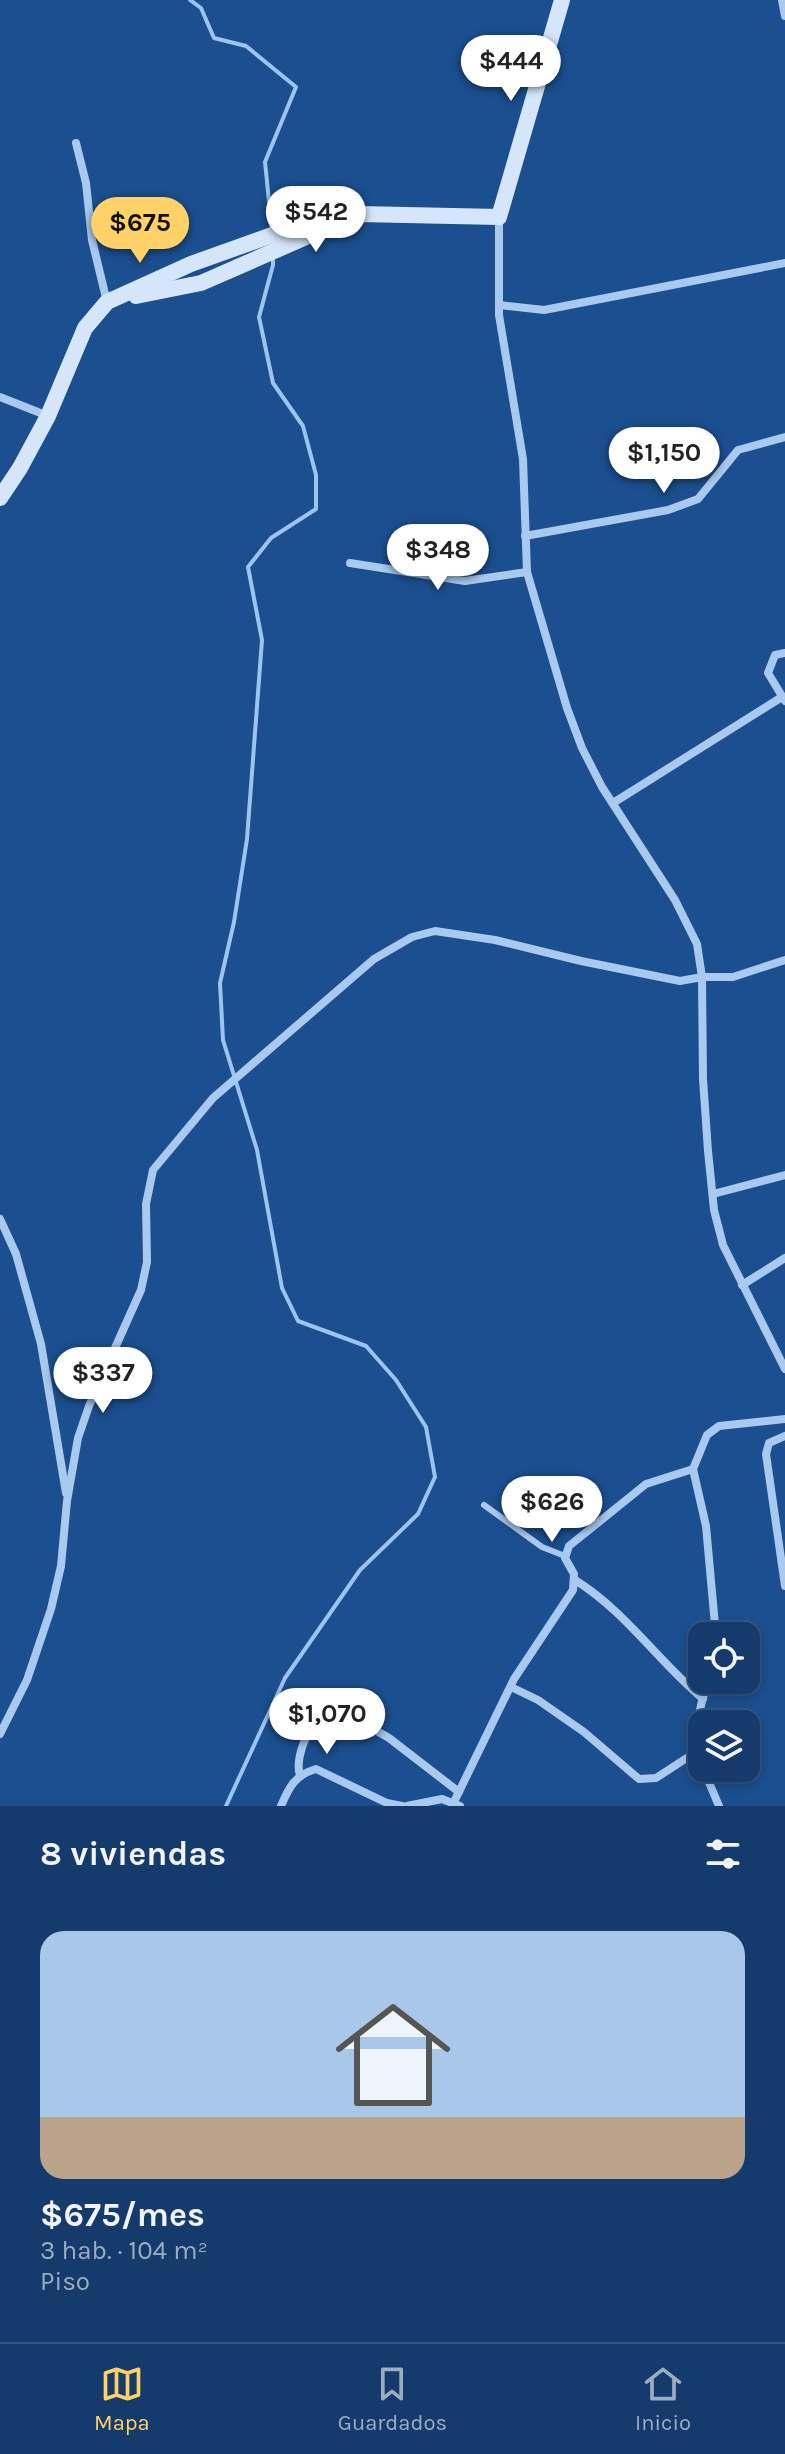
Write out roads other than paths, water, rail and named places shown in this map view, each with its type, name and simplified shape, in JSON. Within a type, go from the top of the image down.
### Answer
[{"type":"street","points":[[562,0],[499,217],[499,305],[523,459],[527,572],[582,748],[675,900],[697,944],[702,977],[703,1079],[713,1194],[723,1245],[785,1369]]},
{"type":"street","points":[[782,0],[785,16]]},
{"type":"street","points":[[76,143],[86,183],[92,240],[107,302]]},
{"type":"street","points":[[0,498],[48,416],[85,328],[107,302],[191,264],[255,249],[359,214],[499,217]]},
{"type":"street","points":[[107,302],[201,283],[255,249]]},
{"type":"street","points":[[499,305],[544,310],[785,263]]},
{"type":"street","points":[[0,397],[48,416]]},
{"type":"street","points":[[525,536],[668,510],[698,499],[738,450],[785,437]]},
{"type":"street","points":[[350,563],[465,581],[527,572]]},
{"type":"street","points":[[613,803],[784,700],[768,673],[775,655],[785,653]]},
{"type":"street","points":[[0,1734],[27,1680],[51,1609],[61,1566],[67,1501],[78,1438],[141,1290],[147,1262],[146,1204],[153,1170],[213,1098],[374,959],[412,937],[435,931],[495,940],[680,981],[733,977],[785,960]]},
{"type":"street","points":[[713,1194],[785,1175]]},
{"type":"street","points":[[0,1219],[16,1254],[41,1344],[67,1501]]},
{"type":"street","points":[[742,1285],[785,1258]]},
{"type":"street","points":[[715,1622],[706,1526],[693,1469],[698,1450],[707,1435],[719,1426],[785,1419]]},
{"type":"street","points":[[785,1436],[769,1443],[766,1454],[785,1586]]},
{"type":"street","points":[[693,1469],[659,1478],[635,1491],[569,1546],[565,1556],[575,1580],[644,1637],[703,1699]]},
{"type":"street","points":[[281,1806],[300,1775],[316,1769],[387,1803],[405,1806],[436,1799],[456,1805],[459,1792],[511,1687],[533,1648],[571,1595],[575,1580]]},
{"type":"street","points":[[511,1687],[538,1700],[584,1732],[639,1779],[656,1778],[688,1757]]},
{"type":"street","points":[[701,1710],[705,1694]]},
{"type":"street","points":[[300,1775],[298,1760],[315,1721],[321,1711],[333,1706],[389,1738],[459,1792]]},
{"type":"street","points":[[709,1782],[719,1806]]},
{"type":"lane","points":[[484,1505],[542,1547],[565,1556]]},
{"type":"waterway","points":[[190,0],[201,8],[214,38],[246,46],[296,87],[265,162],[272,231]]},
{"type":"waterway","points":[[226,1806],[285,1678],[360,1570],[418,1514],[435,1477],[426,1427],[396,1380],[366,1346],[298,1321],[282,1288],[257,1150],[223,1040],[220,983],[234,922],[247,839],[262,640],[248,567],[271,538],[316,509],[316,475],[303,426],[273,383],[259,317],[273,256]]}]
